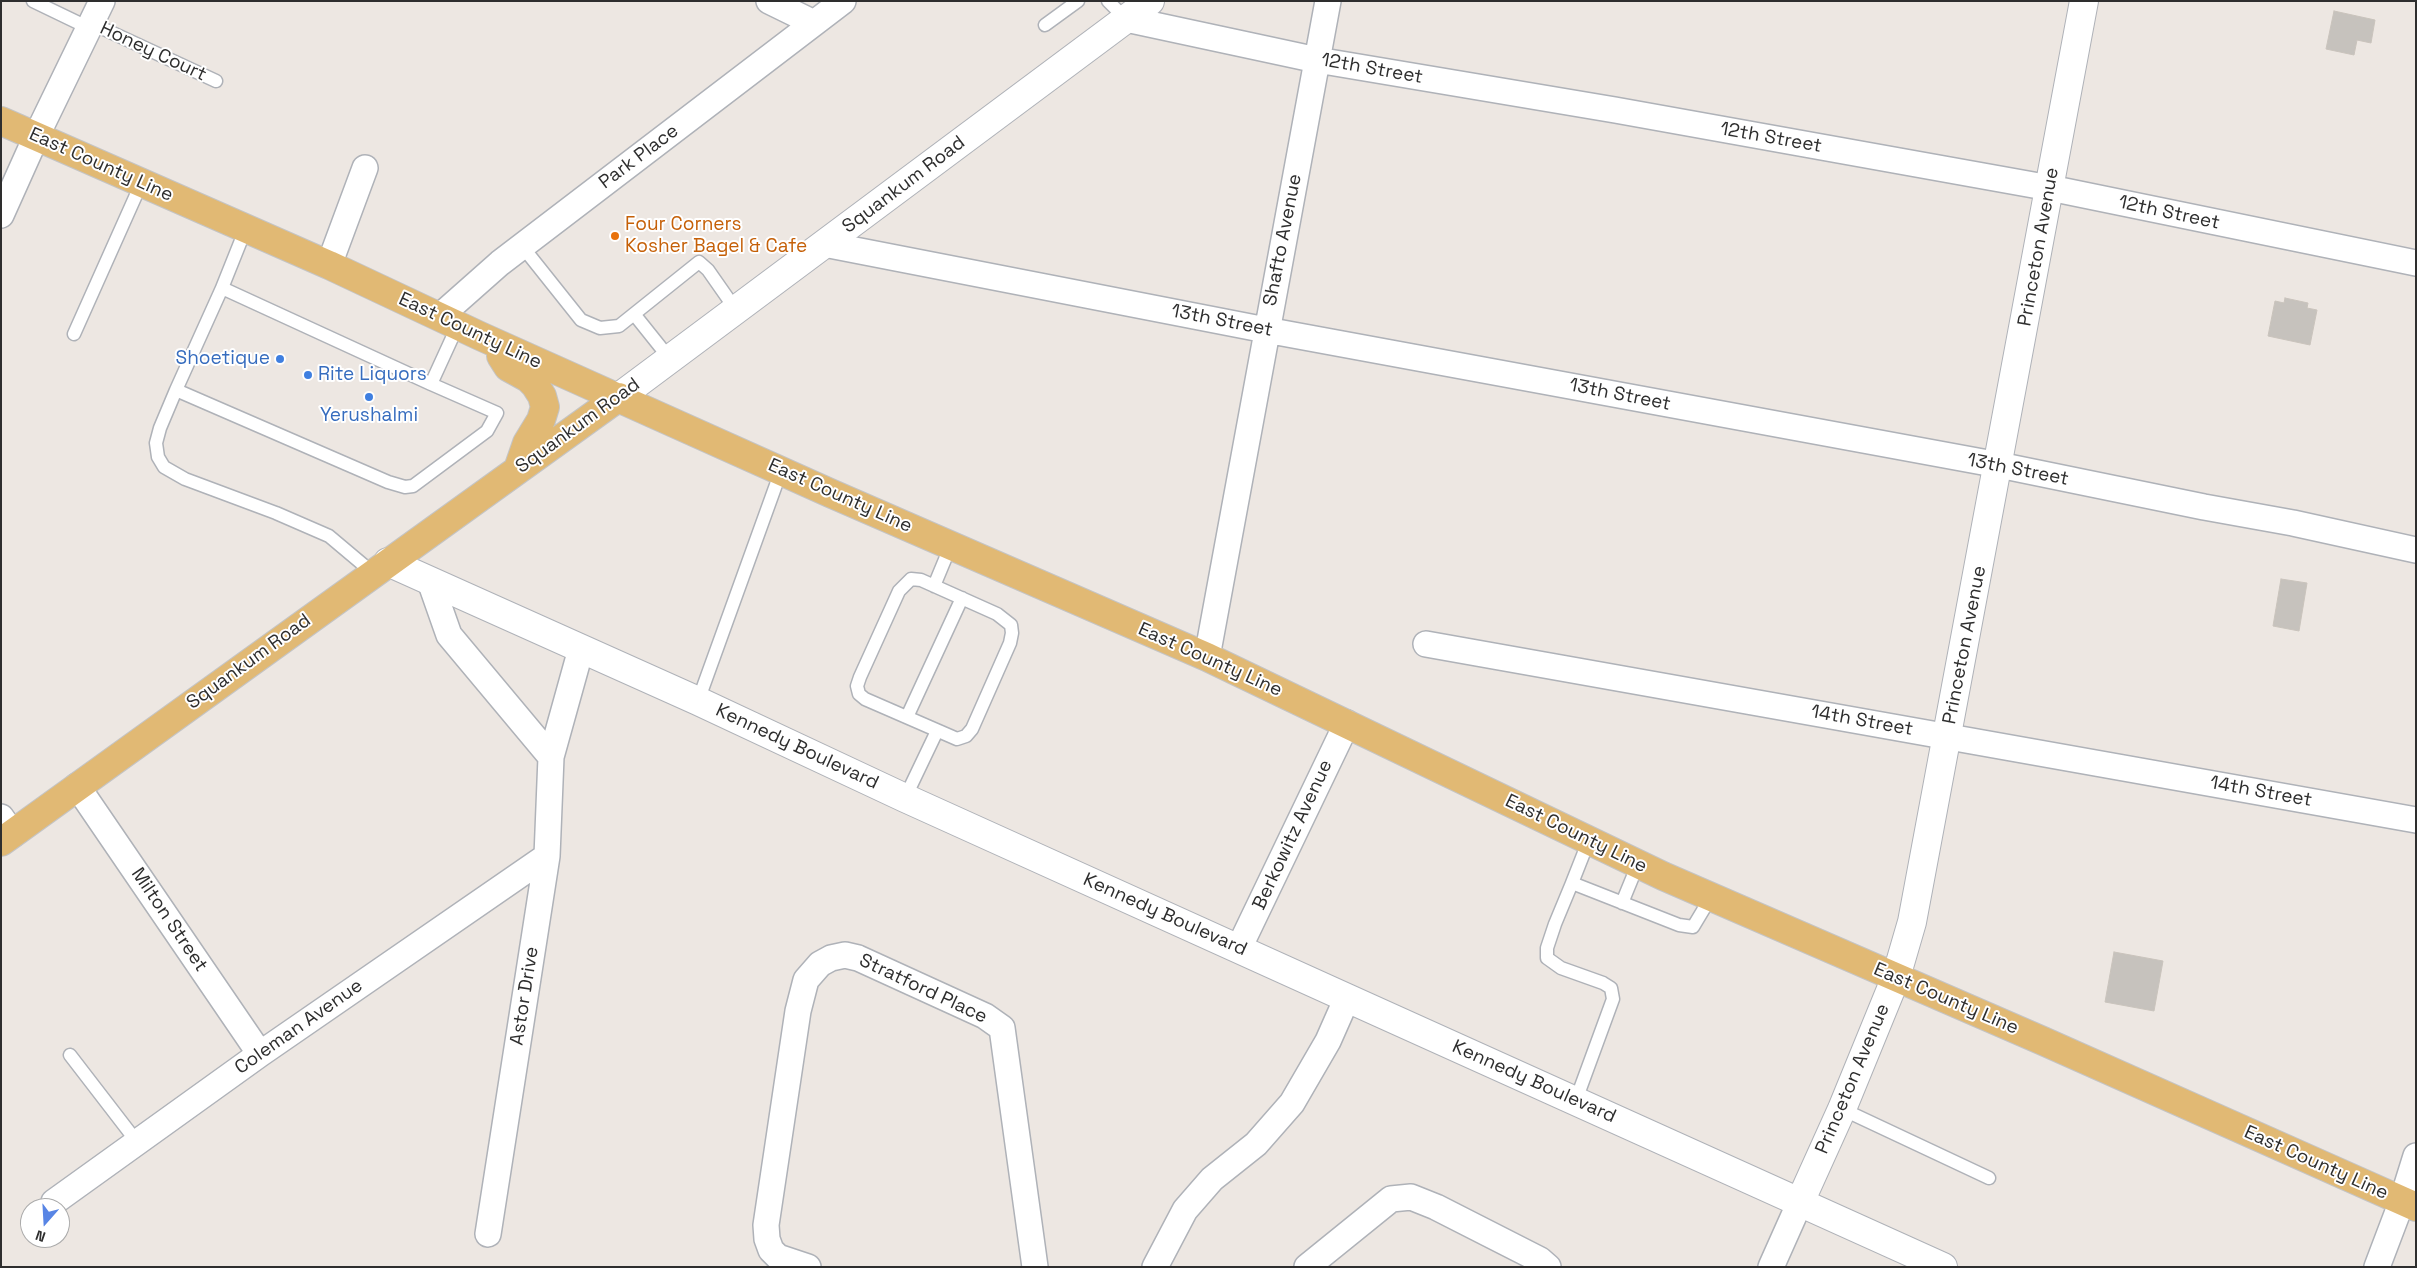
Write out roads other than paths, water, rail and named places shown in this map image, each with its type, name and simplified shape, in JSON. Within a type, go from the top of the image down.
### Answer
[{"type":"main road","name":"East County Line","points":[[1,121],[329,265],[494,342],[781,471],[1208,657],[1638,864],[1711,897],[2409,1204]]},
{"type":"main road","points":[[494,342],[508,367],[535,384],[542,396],[545,407],[541,420],[527,443],[518,469]]},
{"type":"main road","name":"Squankum Road","points":[[5,831],[77,786],[380,567],[619,398]]},
{"type":"street","points":[[1,215],[36,137],[102,1]]},
{"type":"street","points":[[770,1],[814,23]]},
{"type":"street","name":"Park Place","points":[[448,321],[522,246],[843,1]]},
{"type":"street","name":"Squankum Road","points":[[619,398],[824,244],[1117,10],[1150,1]]},
{"type":"street","name":"Shafto Avenue","points":[[1208,657],[1266,330],[1328,1]]},
{"type":"street","name":"Princeton Avenue","points":[[1771,1267],[1842,1109],[1896,977],[1912,922],[1999,466],[2084,1]]},
{"type":"street","name":"12th Street","points":[[1117,10],[1317,60],[2050,188],[2416,263]]},
{"type":"street","points":[[329,265],[365,168]]},
{"type":"street","name":"13th Street","points":[[824,244],[1266,330],[1999,466],[2294,523],[2416,550]]},
{"type":"street","name":"Kennedy Boulevard","points":[[380,567],[430,582],[698,701],[905,798],[1943,1267]]},
{"type":"street","points":[[430,582],[449,635],[551,757]]},
{"type":"street","name":"14th Street","points":[[1426,644],[2416,820]]},
{"type":"street","name":"Astor Drive","points":[[488,1234],[547,856],[551,757],[581,649]]},
{"type":"street","name":"Berkowitz Avenue","points":[[1239,948],[1347,723]]},
{"type":"street","name":"Milton Street","points":[[77,786],[260,1054]]},
{"type":"street","name":"Coleman Avenue","points":[[60,1198],[260,1054],[547,856]]},
{"type":"street","name":"Stratford Place","points":[[808,1267],[778,1257],[771,1250],[767,1239],[766,1225],[798,1011],[806,980],[820,964],[831,958],[845,955],[858,958],[985,1016],[1002,1028],[1035,1267]]},
{"type":"street","points":[[1155,1267],[1185,1210],[1212,1179],[1256,1144],[1292,1103],[1328,1041],[1346,998]]},
{"type":"street","points":[[2377,1267],[2409,1204],[2416,1156]]},
{"type":"street","points":[[1307,1267],[1391,1199],[1411,1197],[1505,1242],[1540,1260],[1548,1267]]},
{"type":"lane","name":"Honey Court","points":[[33,1],[216,81]]},
{"type":"lane","points":[[1045,25],[1078,1]]},
{"type":"lane","points":[[74,334],[141,184]]},
{"type":"lane","points":[[246,228],[222,288],[160,428],[156,442],[158,457],[164,467],[185,479],[276,513],[329,536],[380,567]]},
{"type":"lane","points":[[522,246],[581,320],[600,328],[619,326],[699,262],[708,270],[736,310]]},
{"type":"lane","points":[[176,390],[388,482],[405,487],[413,486],[487,431],[496,413],[222,288]]},
{"type":"lane","points":[[634,314],[670,359]]},
{"type":"lane","points":[[431,384],[448,321]]},
{"type":"lane","points":[[698,701],[781,471]]},
{"type":"lane","points":[[934,586],[951,545]]},
{"type":"lane","points":[[911,578],[962,598],[1005,619],[1011,625],[1012,633],[972,729],[966,736],[957,739],[865,699],[859,694],[857,686],[899,591],[905,582],[911,578]]},
{"type":"lane","points":[[907,717],[962,598]]},
{"type":"lane","points":[[905,798],[937,731]]},
{"type":"lane","points":[[1576,1100],[1613,999],[1611,988],[1603,983],[1560,968],[1547,958],[1547,948],[1589,840]]},
{"type":"lane","points":[[1622,903],[1638,864]]},
{"type":"lane","points":[[1572,883],[1679,925],[1693,927],[1711,897]]},
{"type":"lane","points":[[70,1055],[137,1142]]},
{"type":"lane","points":[[1842,1109],[1989,1178]]},
{"type":"place","name":"Four Corners Kosher Bagel & Cafe","points":[[615,236]]},
{"type":"place","name":"Shoetique","points":[[280,359]]},
{"type":"place","name":"Rite Liquors","points":[[308,375]]},
{"type":"place","name":"Yerushalmi","points":[[369,397]]}]
